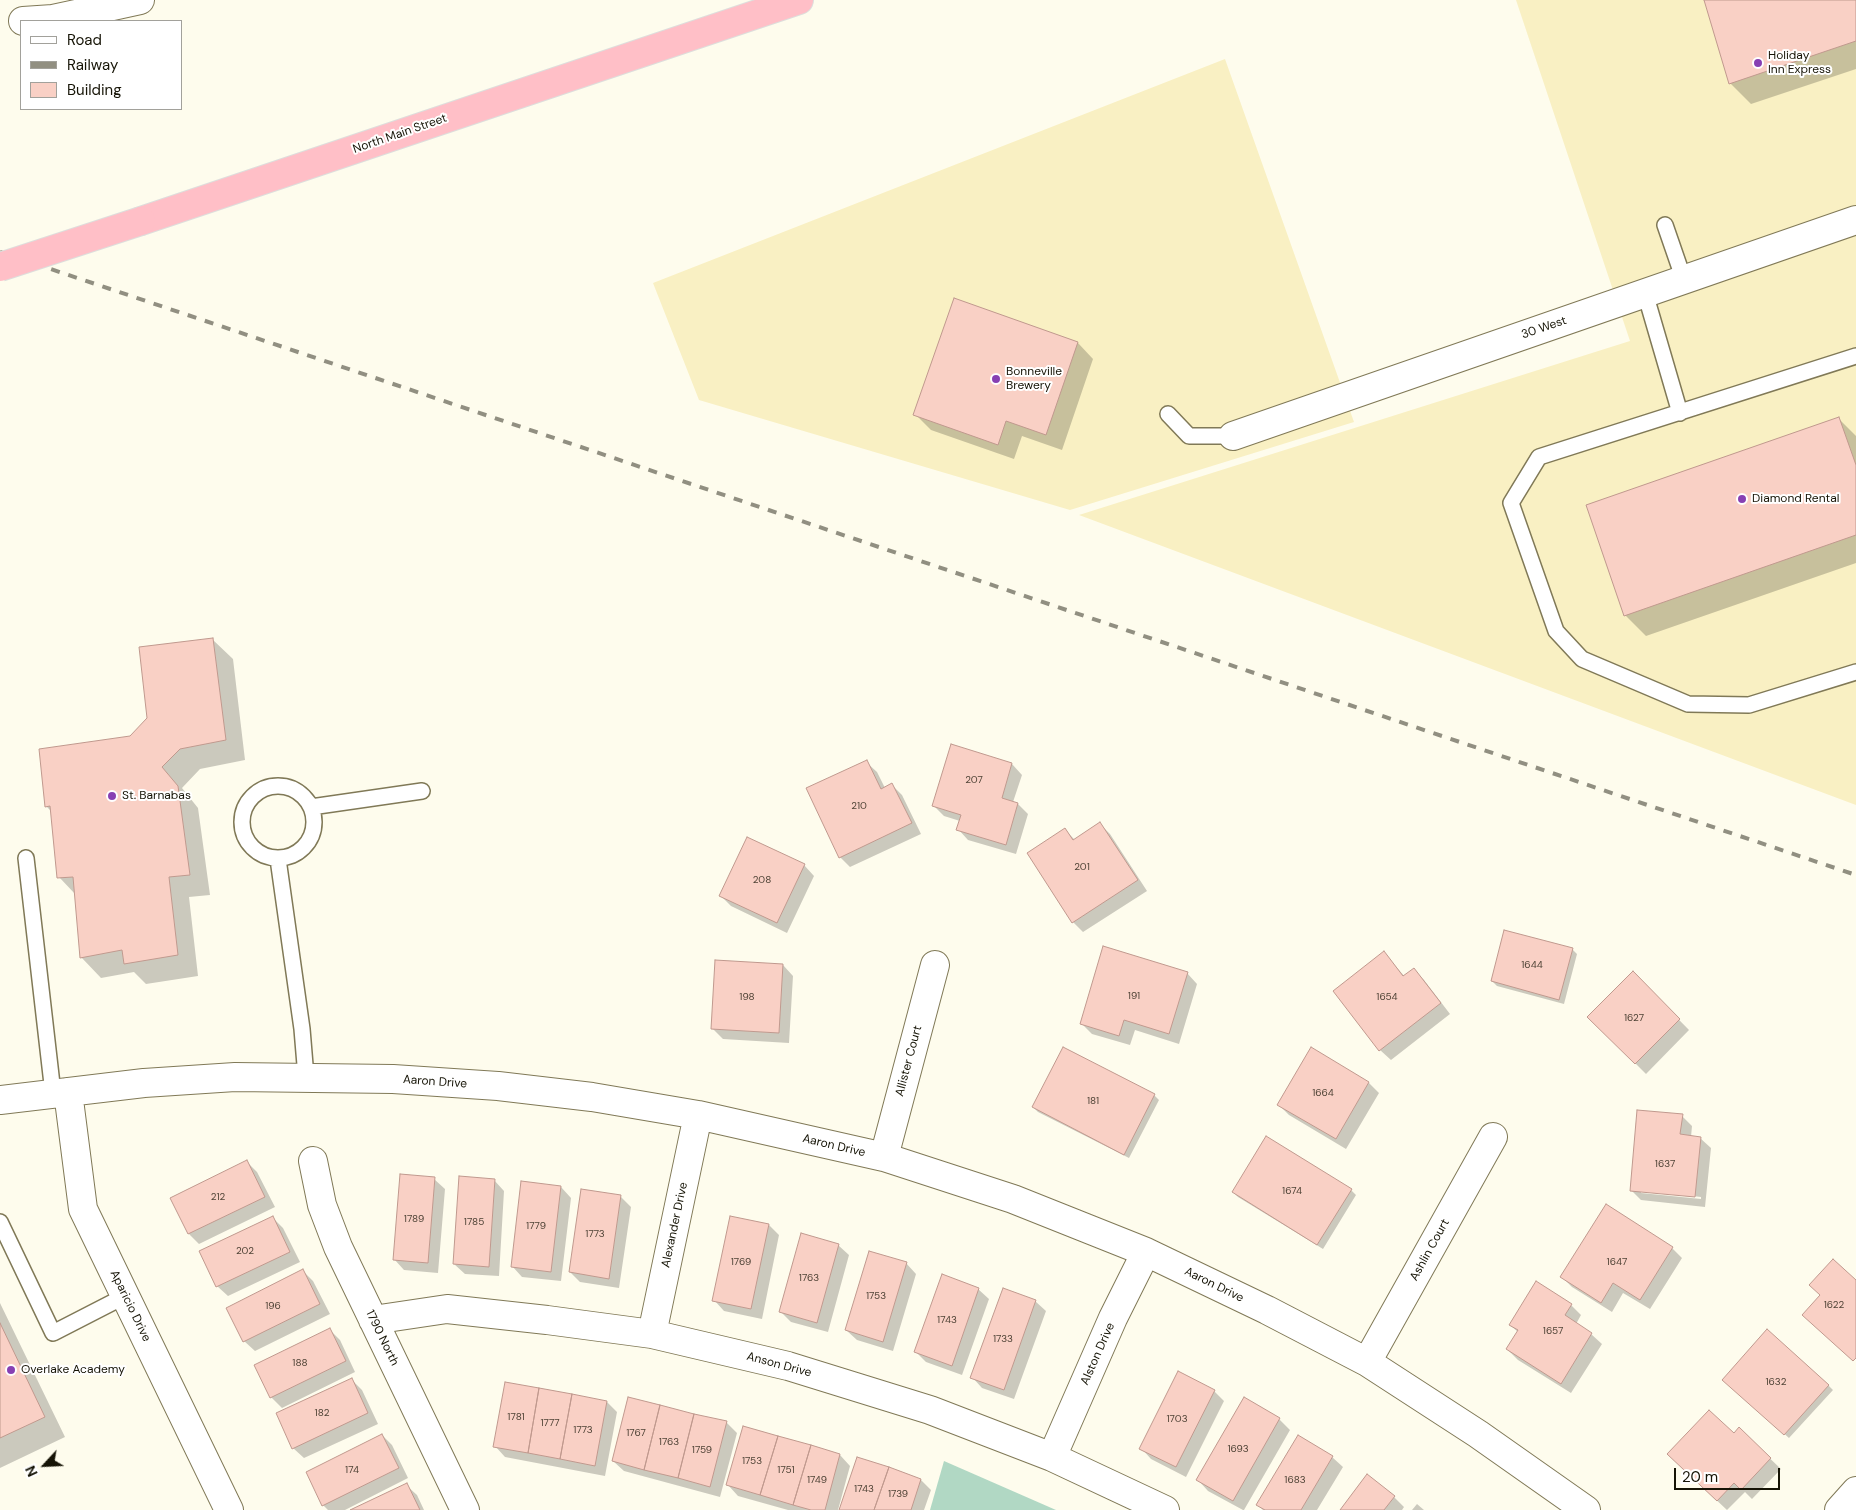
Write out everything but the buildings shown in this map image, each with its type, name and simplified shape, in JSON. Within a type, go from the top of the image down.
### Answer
[{"type":"highway","name":"North Main Street","points":[[0,267],[799,0]]},
{"type":"street","points":[[38,20],[53,19],[140,0]]},
{"type":"street","points":[[0,23],[20,21]]},
{"type":"street","name":"30 West","points":[[1233,436],[1856,220]]},
{"type":"street","name":"Allister Court","points":[[884,1157],[935,965]]},
{"type":"street","name":"Aaron Drive","points":[[0,1100],[144,1083],[234,1077],[393,1079],[498,1086],[592,1097],[698,1116],[884,1157],[1013,1199],[1146,1252],[1267,1310],[1367,1362],[1478,1434],[1586,1510]]},
{"type":"street","name":"Aparicio Drive","points":[[61,1093],[82,1209],[229,1510]]},
{"type":"street","name":"Alexander Drive","points":[[652,1334],[698,1116]]},
{"type":"street","name":"Ashlin Court","points":[[1367,1362],[1493,1137]]},
{"type":"street","name":"1790 North","points":[[313,1161],[322,1205],[338,1247],[465,1510]]},
{"type":"street","name":"Alston Drive","points":[[1052,1457],[1113,1318],[1146,1252]]},
{"type":"street","name":"Anson Drive","points":[[373,1320],[448,1309],[652,1334],[807,1372],[930,1410],[1052,1457],[1164,1510]]},
{"type":"street","points":[[1839,1510],[1856,1491]]},
{"type":"lane","points":[[1665,225],[1684,280]]},
{"type":"lane","points":[[1645,293],[1680,412]]},
{"type":"lane","points":[[1856,356],[1539,457],[1511,504],[1556,631],[1582,658],[1688,704],[1749,704],[1856,672]]},
{"type":"lane","points":[[1168,414],[1189,436],[1233,436]]},
{"type":"lane","points":[[278,785],[296,790],[305,797],[311,807],[314,824],[309,842],[296,854],[278,859],[262,854],[248,843],[242,828],[242,816],[245,805],[257,792],[278,785]]},
{"type":"lane","points":[[311,807],[422,791]]},
{"type":"lane","points":[[26,858],[61,1093]]},
{"type":"lane","points":[[278,859],[302,1029],[306,1077]]},
{"type":"lane","points":[[0,1222],[53,1333],[125,1296]]},
{"type":"shaded area","points":[[1516,0],[1856,0],[1856,805],[1079,515],[1630,341]]},
{"type":"shaded area","points":[[1225,59],[1354,422],[1070,510],[699,400],[653,283]]},
{"type":"green space","points":[[944,1461],[1056,1510],[930,1510]]},
{"type":"railway","points":[[0,252],[1856,875]]},
{"type":"place","name":"Holiday Inn Express","points":[[1758,63]]},
{"type":"place","name":"Bonneville Brewery","points":[[996,379]]},
{"type":"place","name":"Diamond Rental","points":[[1742,499]]},
{"type":"place","name":"St. Barnabas","points":[[112,796]]},
{"type":"place","name":"Overlake Academy","points":[[11,1370]]}]
